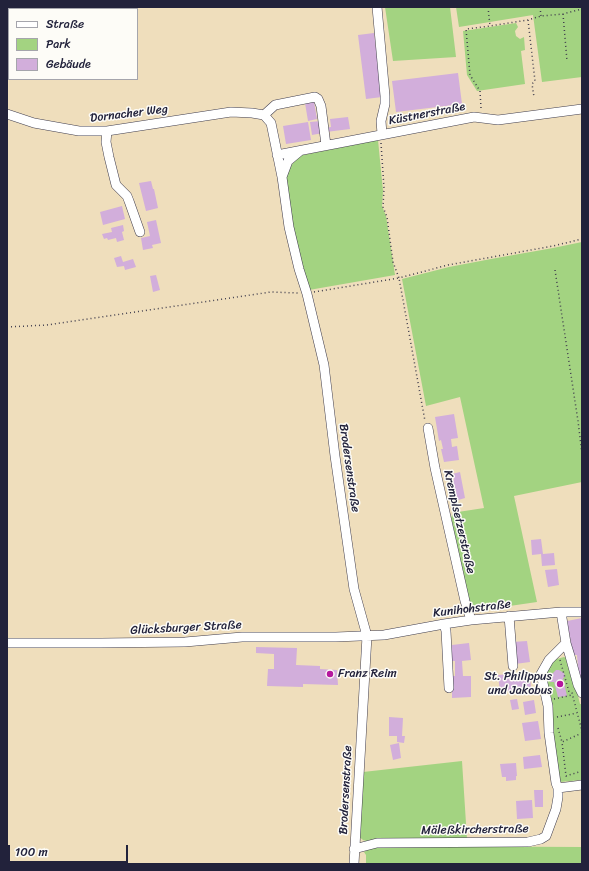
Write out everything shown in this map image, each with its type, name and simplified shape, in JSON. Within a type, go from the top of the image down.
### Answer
[{"type":"street","points":[[377,7],[385,96],[385,104],[381,121],[382,134]]},
{"type":"street","points":[[264,115],[275,105],[315,97],[318,99],[321,106],[326,146]]},
{"type":"street","name":"Küstnerstraße","points":[[277,155],[474,116],[498,120],[582,109]]},
{"type":"street","name":"Dornacher Weg","points":[[7,114],[34,123],[79,131],[107,131],[230,112],[264,115]]},
{"type":"street","name":"Brodersenstraße","points":[[264,115],[271,123],[282,177],[289,227],[324,365],[354,589],[367,636],[354,864]]},
{"type":"street","points":[[107,131],[106,142],[116,185],[129,201],[140,232]]},
{"type":"street","points":[[282,177],[288,161],[300,151]]},
{"type":"street","name":"Kremplsetzerstraße","points":[[428,428],[434,468],[465,601],[471,620]]},
{"type":"street","points":[[561,612],[566,643],[580,694]]},
{"type":"street","name":"Kunihohstraße","points":[[367,636],[384,635],[471,620],[561,612],[582,612]]},
{"type":"street","points":[[509,616],[513,666]]},
{"type":"street","points":[[444,624],[446,631],[449,688]]},
{"type":"street","name":"Glücksburger Straße","points":[[7,643],[185,642],[242,637],[367,636]]},
{"type":"street","name":"Mäleßkircherstraße","points":[[354,849],[377,843],[528,842],[541,839],[546,836],[556,809],[558,788],[549,733],[548,706],[541,674],[549,660],[566,643]]},
{"type":"street","points":[[558,788],[582,785]]},
{"type":"path","points":[[488,7],[490,26]]},
{"type":"path","points":[[540,7],[541,16]]},
{"type":"path","points":[[481,108],[480,91],[470,76],[466,29],[528,20],[541,16],[563,14],[582,9]]},
{"type":"path","points":[[563,14],[567,61]]},
{"type":"path","points":[[528,20],[535,81],[532,84],[534,97]]},
{"type":"path","points":[[382,134],[380,143],[384,188],[383,207],[387,217],[393,262],[399,278],[425,424],[428,428]]},
{"type":"path","points":[[7,327],[47,325],[271,292],[307,294],[399,278],[448,265],[553,246],[582,239]]},
{"type":"path","points":[[555,270],[582,454]]},
{"type":"path","points":[[558,651],[569,692],[572,692],[582,732],[562,742]]},
{"type":"path","points":[[554,699],[580,694]]},
{"type":"path","points":[[556,720],[555,717],[577,713]]},
{"type":"path","points":[[558,726],[562,742],[566,776],[582,771]]},
{"type":"green space","points":[[385,7],[450,7],[456,57],[393,61]]},
{"type":"green space","points":[[456,7],[582,7],[582,77],[542,82],[533,15],[459,27]]},
{"type":"green space","points":[[516,23],[518,27],[515,31],[516,36],[520,39],[524,37],[525,50],[521,51],[525,84],[477,91],[467,75],[463,31]]},
{"type":"green space","points":[[378,140],[383,191],[382,206],[386,216],[395,275],[309,290],[294,231],[286,178],[291,166],[298,156]]},
{"type":"green space","points":[[582,242],[582,482],[514,496],[537,602],[482,610],[472,608],[467,602],[451,517],[453,514],[458,512],[484,508],[460,397],[426,406],[402,279],[449,267]]},
{"type":"green space","points":[[564,657],[569,659],[580,704],[582,704],[582,780],[560,782],[544,676],[553,660]]},
{"type":"green space","points":[[462,761],[467,839],[369,842],[358,836],[363,772]]},
{"type":"green space","points":[[377,846],[582,847],[582,864],[366,864],[366,855],[364,852]]},
{"type":"building","points":[[374,33],[382,97],[366,99],[358,35]]},
{"type":"building","points":[[458,73],[462,104],[396,112],[392,81]]},
{"type":"building","points":[[314,102],[317,119],[308,121],[305,103]]},
{"type":"building","points":[[348,117],[350,129],[326,132],[325,128],[331,127],[330,119]]},
{"type":"building","points":[[321,121],[323,133],[312,135],[310,122]]},
{"type":"building","points":[[308,122],[311,140],[286,144],[283,126]]},
{"type":"building","points":[[151,181],[158,208],[146,211],[139,183]]},
{"type":"building","points":[[122,206],[125,219],[103,225],[100,212]]},
{"type":"building","points":[[156,220],[161,243],[152,245],[153,248],[143,250],[141,238],[150,236],[147,222]]},
{"type":"building","points":[[123,225],[124,231],[122,232],[124,240],[117,242],[116,238],[108,240],[107,238],[104,239],[102,234],[112,232],[111,228]]},
{"type":"building","points":[[121,256],[123,262],[133,259],[136,267],[125,270],[124,266],[117,267],[114,258]]},
{"type":"building","points":[[156,275],[160,290],[153,292],[150,276]]},
{"type":"building","points":[[454,414],[458,438],[451,439],[452,447],[457,446],[459,460],[444,462],[441,449],[443,449],[441,440],[439,441],[435,417]]},
{"type":"building","points":[[460,472],[465,498],[455,501],[451,481],[454,480],[452,474]]},
{"type":"building","points":[[541,539],[543,554],[554,553],[555,565],[542,566],[541,554],[532,555],[531,540]]},
{"type":"building","points":[[557,569],[559,585],[548,587],[545,570]]},
{"type":"building","points":[[582,618],[582,679],[579,680],[577,655],[573,655],[567,621]]},
{"type":"building","points":[[527,641],[530,662],[515,664],[512,642]]},
{"type":"building","points":[[469,643],[471,660],[462,661],[463,676],[471,676],[471,697],[452,698],[452,676],[455,676],[455,661],[452,661],[452,645]]},
{"type":"building","points":[[256,647],[297,648],[296,665],[320,666],[320,669],[337,670],[338,685],[303,684],[303,687],[267,686],[268,669],[274,669],[274,654],[256,653]]},
{"type":"building","points":[[556,670],[564,673],[565,677],[563,678],[567,696],[558,697],[554,682],[550,682],[549,676]]},
{"type":"building","points":[[530,672],[531,689],[500,692],[498,675]]},
{"type":"building","points":[[517,699],[519,709],[512,710],[510,700]]},
{"type":"building","points":[[534,700],[536,713],[525,715],[523,702]]},
{"type":"building","points":[[389,717],[403,718],[402,736],[405,736],[404,743],[397,742],[397,736],[389,736]]},
{"type":"building","points":[[538,721],[541,739],[525,741],[522,723]]},
{"type":"building","points":[[399,743],[401,758],[393,760],[390,745]]},
{"type":"building","points":[[540,755],[542,767],[524,769],[523,757]]},
{"type":"building","points":[[516,763],[516,780],[506,781],[506,777],[502,777],[500,764]]},
{"type":"building","points":[[534,790],[543,790],[543,807],[535,807]]},
{"type":"building","points":[[532,800],[533,818],[517,819],[516,801]]},
{"type":"place","name":"Franz Reim","points":[[330,674]]},
{"type":"place","name":"St. Philippus und Jakobus","points":[[560,684]]}]
